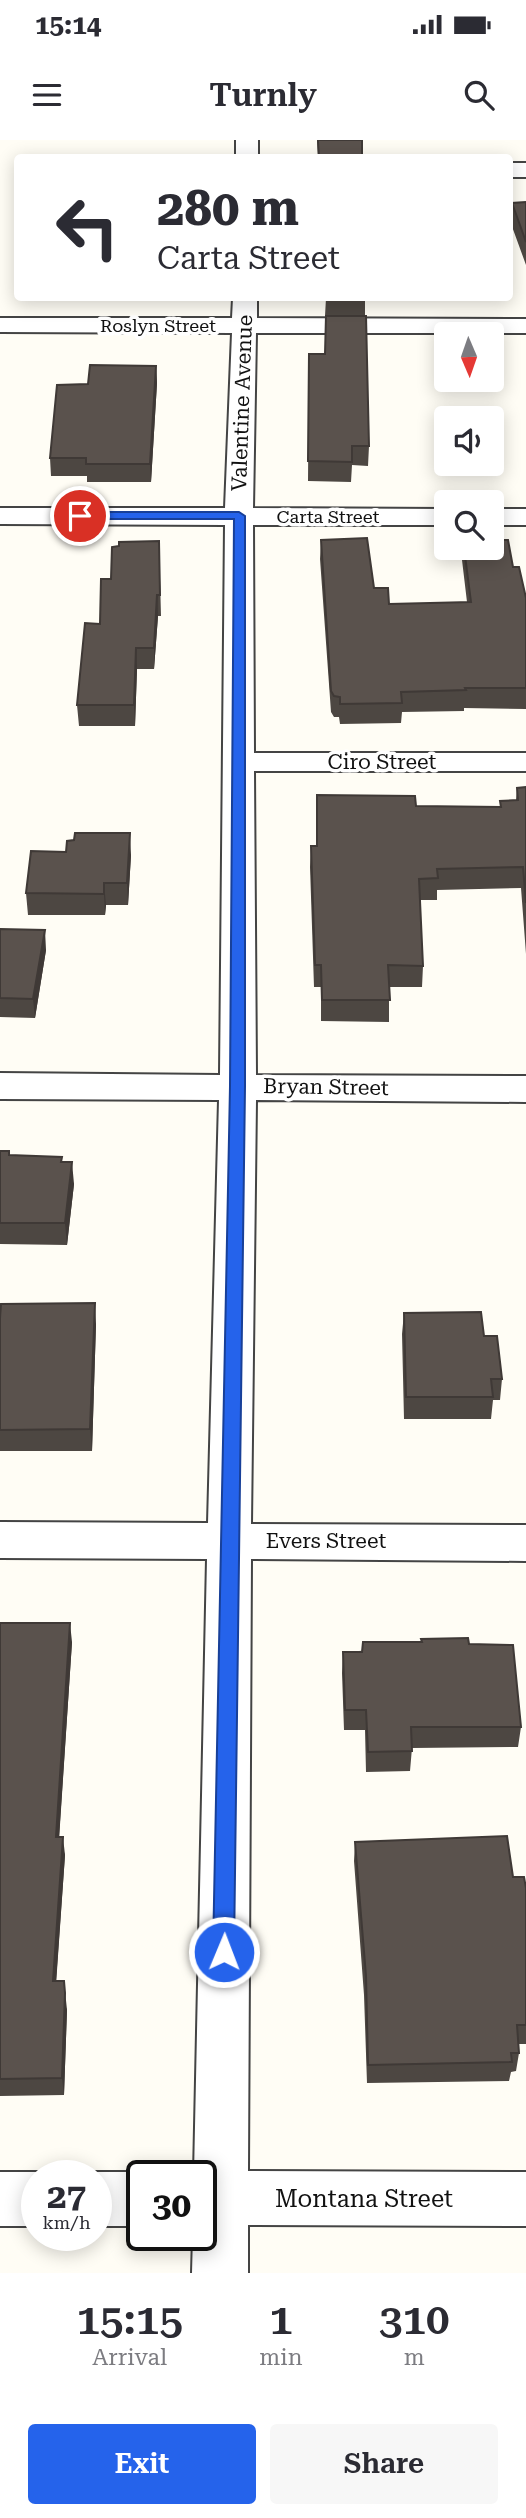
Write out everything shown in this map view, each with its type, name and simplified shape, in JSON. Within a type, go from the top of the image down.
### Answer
[{"type":"street","name":"Roslyn Street","points":[[0,325],[245,312],[526,326]]},
{"type":"street","name":"Valentine Avenue","points":[[212,2160],[238,1086],[239,516],[245,312]]},
{"type":"street","name":"Carta Street","points":[[0,516],[434,517]]},
{"type":"street","points":[[504,517],[526,517]]},
{"type":"street","name":"Ciro Street","points":[[237,762],[526,762]]},
{"type":"street","name":"Bryan Street","points":[[0,1086],[526,1089]]},
{"type":"street","name":"Evers Street","points":[[0,1540],[526,1543]]},
{"type":"street","name":"Montana Street","points":[[217,2198],[526,2199]]},
{"type":"street","points":[[0,2199],[21,2199]]},
{"type":"street","name":"Valentine Avenue","points":[[217,2248],[220,2273]]},
{"type":"building","points":[[318,140],[362,140],[362,154],[319,154]]},
{"type":"building","points":[[526,202],[526,242],[513,206],[513,203]]},
{"type":"building","points":[[326,316],[366,316],[369,446],[352,446],[352,462],[308,461],[309,354],[325,354]]},
{"type":"building","points":[[90,365],[156,366],[150,464],[86,464],[86,458],[50,458],[57,385],[88,384]]},
{"type":"building","points":[[367,538],[374,588],[388,588],[389,604],[471,602],[466,560],[504,560],[504,540],[508,540],[513,567],[519,567],[526,598],[526,688],[401,692],[402,703],[340,704],[340,697],[334,696],[331,691],[321,540]]},
{"type":"building","points":[[159,541],[160,595],[157,595],[154,648],[136,648],[134,705],[77,705],[85,623],[100,624],[101,579],[111,579],[112,547],[119,546],[119,542]]},
{"type":"building","points":[[526,787],[526,903],[523,867],[437,869],[438,878],[419,879],[423,966],[388,965],[390,1000],[322,1000],[321,965],[315,965],[311,846],[317,846],[317,795],[415,796],[416,806],[501,807],[500,801],[518,800],[517,788]]},
{"type":"building","points":[[75,833],[130,833],[127,883],[104,883],[104,894],[26,893],[31,851],[66,852],[67,841],[74,840]]},
{"type":"building","points":[[0,929],[45,930],[33,999],[0,998]]},
{"type":"building","points":[[0,1151],[9,1151],[9,1155],[62,1157],[61,1162],[72,1162],[65,1223],[0,1223]]},
{"type":"building","points":[[95,1303],[90,1429],[0,1430],[1,1304]]},
{"type":"building","points":[[481,1312],[484,1336],[497,1336],[502,1379],[491,1379],[493,1397],[406,1397],[404,1313]]},
{"type":"building","points":[[0,1623],[70,1623],[56,1837],[63,1837],[53,1981],[64,1981],[62,2078],[0,2079]]},
{"type":"building","points":[[468,1638],[469,1644],[513,1645],[521,1727],[411,1727],[412,1751],[368,1752],[366,1710],[345,1710],[343,1652],[362,1652],[363,1642],[422,1642],[421,1639]]},
{"type":"building","points":[[507,1836],[513,1877],[524,1877],[526,1888],[526,2025],[517,2025],[519,2053],[511,2053],[512,2062],[368,2065],[366,1976],[355,1842]]},
{"type":"route","points":[[80,516],[239,516],[238,1086],[224,1952]]}]
